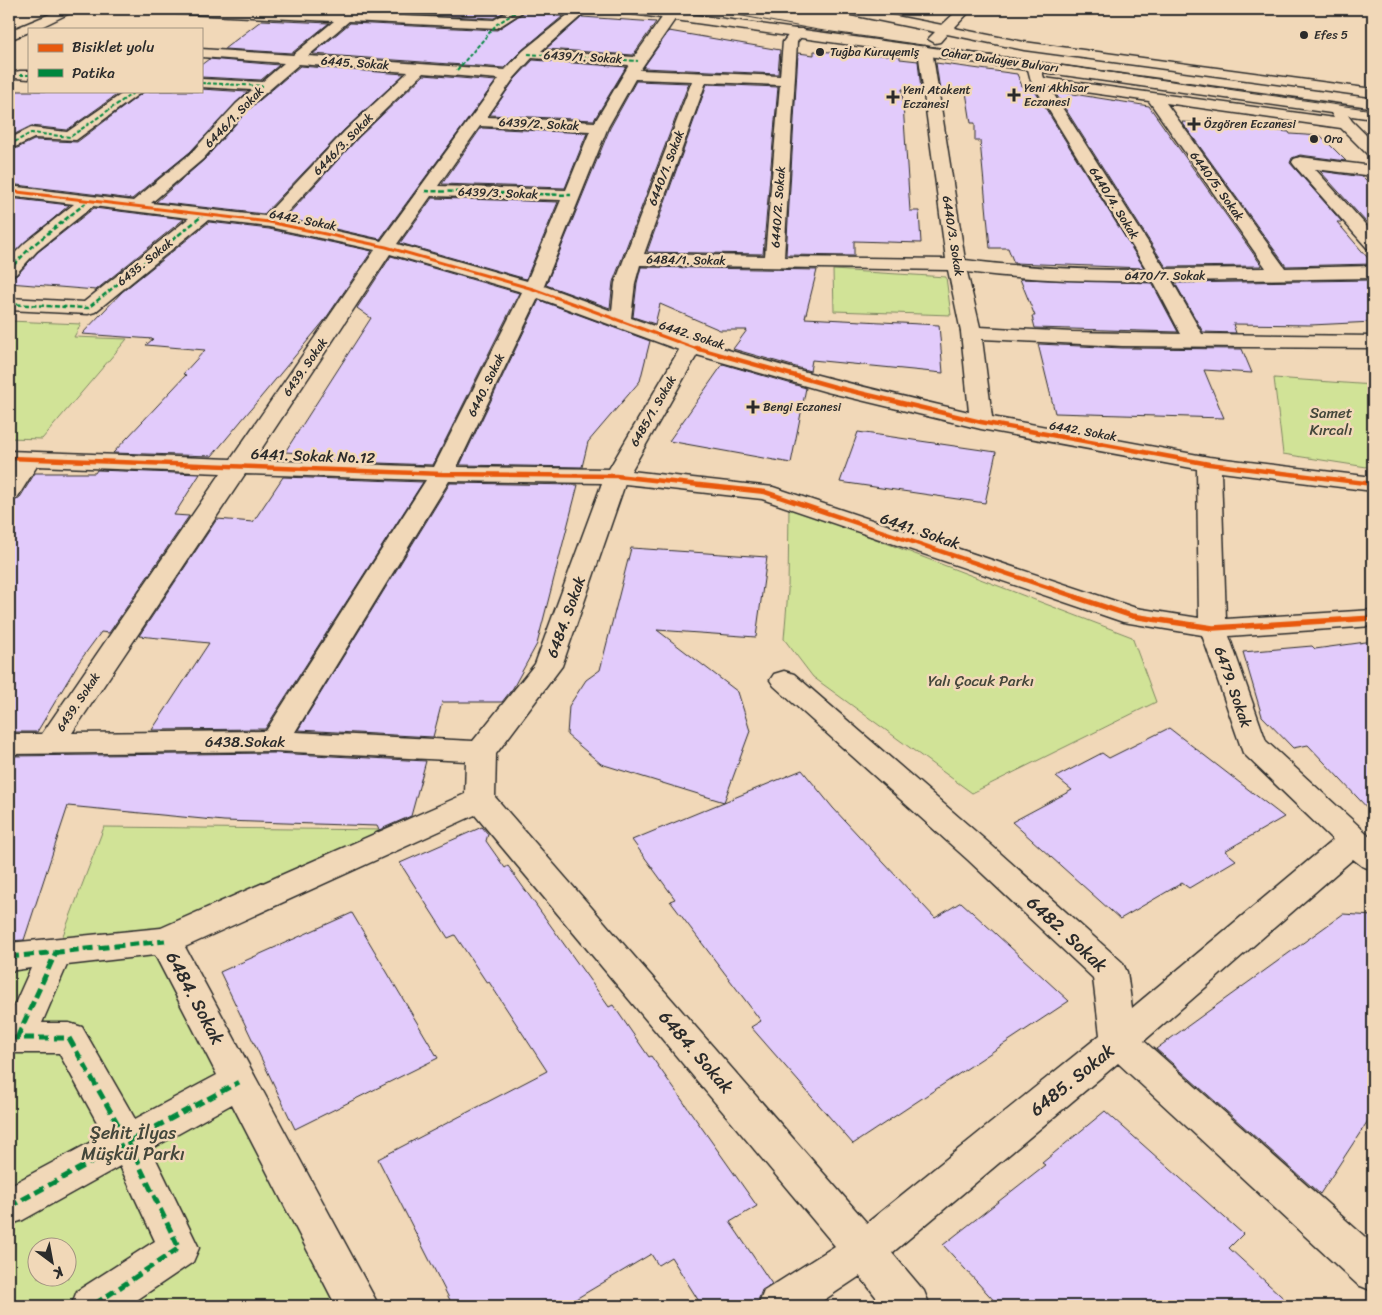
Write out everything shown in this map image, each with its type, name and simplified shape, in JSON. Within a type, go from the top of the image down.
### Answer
[{"type":"street","points":[[9,36],[72,9]]},
{"type":"street","points":[[164,9],[351,13],[497,24],[520,9]]},
{"type":"street","name":"6439. Sokak","points":[[50,744],[386,246],[509,75],[528,54],[583,9]]},
{"type":"street","name":"Cahar Dudayev Bulvarı","points":[[626,9],[798,32],[930,45],[1373,102]]},
{"type":"street","points":[[842,9],[1024,46],[1373,93]]},
{"type":"street","points":[[930,45],[966,9]]},
{"type":"street","name":"6446/1. Sokak","points":[[136,207],[197,156],[241,107],[263,86],[298,59],[351,13]]},
{"type":"street","name":"6440. Sokak","points":[[275,741],[442,474],[533,289],[570,195],[600,127],[635,67],[671,15]]},
{"type":"street","points":[[9,26],[27,27]]},
{"type":"street","name":"Cahar Dudayev Bulvarı","points":[[858,27],[1036,73],[1373,114]]},
{"type":"street","name":"6440/2. Sokak","points":[[798,32],[790,42],[774,262],[956,265]]},
{"type":"street","points":[[9,40],[28,41]]},
{"type":"street","name":"6440/3. Sokak","points":[[930,45],[956,265],[971,332],[981,422]]},
{"type":"street","name":"6445. Sokak","points":[[202,53],[509,75]]},
{"type":"street","name":"6439/1. Sokak","points":[[528,54],[635,67],[700,78],[787,81]]},
{"type":"street","name":"6446/3. Sokak","points":[[269,222],[351,134],[420,68]]},
{"type":"street","points":[[1036,73],[1154,97],[1346,124]]},
{"type":"street","name":"6440/4. Sokak","points":[[1036,73],[1160,276],[1194,341]]},
{"type":"street","name":"6440/1. Sokak","points":[[633,259],[700,78]]},
{"type":"street","points":[[202,83],[263,86]]},
{"type":"street","points":[[9,145],[31,133],[70,137],[135,92]]},
{"type":"street","name":"6440/5. Sokak","points":[[1154,97],[1281,275]]},
{"type":"street","points":[[1336,108],[1346,124],[1373,151]]},
{"type":"street","name":"6439/2. Sokak","points":[[477,121],[600,127]]},
{"type":"street","points":[[1373,171],[1300,162],[1373,244]]},
{"type":"street","name":"6442. Sokak","points":[[9,191],[202,216],[269,222],[386,246],[533,289],[691,347],[836,387],[981,422],[1208,464],[1370,486]]},
{"type":"street","name":"6439/3. Sokak","points":[[425,191],[570,195]]},
{"type":"street","points":[[9,270],[32,247],[87,202]]},
{"type":"street","name":"6435. Sokak","points":[[9,304],[88,308],[202,216]]},
{"type":"street","name":"6484/1. Sokak","points":[[621,322],[626,283],[633,259],[774,262]]},
{"type":"street","name":"6470/7. Sokak","points":[[956,265],[1013,272],[1160,276],[1373,272]]},
{"type":"street","points":[[971,332],[1106,340],[1293,339],[1373,342]]},
{"type":"street","name":"6485/1. Sokak","points":[[616,476],[691,347]]},
{"type":"street","points":[[9,493],[19,458]]},
{"type":"street","name":"6441. Sokak No.12","points":[[19,458],[442,474],[616,476]]},
{"type":"street","name":"6479. Sokak","points":[[1208,464],[1213,628],[1253,746],[1364,849]]},
{"type":"street","name":"6441. Sokak","points":[[616,476],[765,492],[1132,616],[1213,628],[1373,618]]},
{"type":"street","name":"6484. Sokak","points":[[481,752],[548,666],[616,476]]},
{"type":"street","name":"6482. Sokak","points":[[784,680],[979,852],[1110,972],[1118,1041]]},
{"type":"street","name":"6438.Sokak","points":[[9,744],[275,741],[481,752]]},
{"type":"street","points":[[480,800],[481,752]]},
{"type":"street","name":"6484. Sokak","points":[[358,1306],[165,941],[480,800],[864,1250],[909,1306]]},
{"type":"street","name":"6485. Sokak","points":[[779,1306],[864,1250],[1118,1041],[1364,849]]},
{"type":"street","points":[[9,957],[165,941]]},
{"type":"street","points":[[56,952],[13,1038],[69,1038],[128,1142],[179,1248],[92,1306]]},
{"type":"street","points":[[1118,1041],[1373,1271]]},
{"type":"street","points":[[9,1207],[240,1082]]},
{"type":"green space","points":[[833,270],[946,277],[951,315],[834,311]]},
{"type":"green space","points":[[9,321],[81,324],[74,337],[127,339],[42,439],[9,438]]},
{"type":"green space","name":"Samet Kırcalı","points":[[1274,378],[1373,385],[1373,468],[1283,454]]},
{"type":"green space","name":"Yalı Çocuk Parkı","points":[[789,506],[1132,637],[1156,702],[972,793],[813,677],[784,639],[788,591]]},
{"type":"green space","points":[[104,827],[389,830],[163,934],[59,946]]},
{"type":"green space","name":"Şehit İlyas Müşkül Parkı","points":[[165,941],[358,1306],[9,1306],[9,957]]},
{"type":"building","points":[[360,9],[509,9],[494,18],[360,12]]},
{"type":"building","points":[[529,9],[561,11],[556,16],[563,16],[522,50],[504,68],[313,54],[350,23],[497,30]]},
{"type":"building","points":[[582,17],[656,22],[633,55],[546,49]]},
{"type":"building","points":[[262,20],[329,23],[292,53],[224,49]]},
{"type":"building","points":[[669,31],[780,50],[778,74],[643,68]]},
{"type":"building","points":[[814,51],[900,56],[900,59],[918,61],[921,90],[902,89],[910,211],[919,211],[921,243],[854,241],[854,256],[786,255],[798,53],[814,55]]},
{"type":"building","points":[[209,59],[279,65],[261,80],[202,77],[202,64]]},
{"type":"building","points":[[533,60],[626,67],[594,120],[490,115],[515,79]]},
{"type":"building","points":[[936,63],[1017,74],[1022,86],[1033,88],[1144,268],[1014,263],[1008,248],[990,248],[980,141],[975,141],[975,123],[971,123],[966,92],[940,91]]},
{"type":"building","points":[[300,66],[404,74],[344,130],[264,214],[156,202],[204,160],[247,111]]},
{"type":"building","points":[[424,75],[496,81],[380,239],[285,218],[358,138]]},
{"type":"building","points":[[636,81],[689,83],[613,282],[610,308],[546,285],[610,128]]},
{"type":"building","points":[[707,84],[778,87],[763,254],[647,252]]},
{"type":"building","points":[[202,89],[247,92],[190,152],[132,199],[9,184],[9,152],[34,140],[77,142],[144,92],[202,92]]},
{"type":"building","points":[[9,91],[121,92],[67,130],[31,126],[9,137]]},
{"type":"building","points":[[1054,91],[1149,106],[1262,266],[1166,267]]},
{"type":"building","points":[[1182,122],[1234,124],[1236,126],[1289,132],[1290,134],[1321,136],[1346,161],[1300,155],[1292,158],[1290,163],[1342,222],[1337,222],[1373,264],[1286,266]]},
{"type":"building","points":[[481,128],[587,133],[565,188],[442,184]]},
{"type":"building","points":[[1320,171],[1363,177],[1373,187],[1373,222],[1366,222]]},
{"type":"building","points":[[9,198],[69,205],[9,257]]},
{"type":"building","points":[[432,198],[558,202],[526,279],[400,243]]},
{"type":"building","points":[[94,208],[184,219],[96,290],[9,283],[9,278],[17,275],[38,252]]},
{"type":"building","points":[[209,222],[269,229],[372,251],[324,321],[212,456],[113,453],[186,375],[183,374],[205,350],[146,345],[153,339],[82,334],[122,292]]},
{"type":"building","points":[[391,256],[519,293],[433,465],[295,460],[300,453],[285,452],[371,318],[357,308]]},
{"type":"building","points":[[641,267],[817,270],[805,318],[939,325],[943,373],[812,360],[810,371],[733,349],[747,330],[720,330],[660,304],[655,324],[633,317]]},
{"type":"building","points":[[1020,279],[1152,283],[1178,332],[1035,328],[1032,316],[1035,316]]},
{"type":"building","points":[[1373,280],[1373,322],[1311,325],[1233,324],[1236,333],[1203,332],[1175,283]]},
{"type":"building","points":[[539,300],[650,341],[640,381],[588,442],[582,467],[460,465]]},
{"type":"building","points":[[1038,344],[1122,348],[1242,349],[1252,373],[1204,370],[1224,418],[1055,413]]},
{"type":"building","points":[[723,364],[806,388],[791,463],[669,441]]},
{"type":"building","points":[[858,432],[996,452],[985,503],[840,482]]},
{"type":"building","points":[[97,470],[200,474],[174,515],[189,516],[109,633],[101,632],[79,662],[37,732],[9,732],[9,502],[19,499],[35,473],[95,473]]},
{"type":"building","points":[[283,477],[423,482],[265,729],[152,730],[209,643],[139,636],[217,519],[253,522]]},
{"type":"building","points":[[450,483],[578,485],[537,644],[513,688],[502,702],[442,702],[433,737],[298,730]]},
{"type":"building","points":[[631,548],[767,557],[756,637],[657,630],[738,692],[750,731],[724,802],[601,764],[567,735],[569,706],[586,680],[600,670]]},
{"type":"building","points":[[1373,641],[1373,814],[1308,745],[1293,748],[1262,716],[1243,652],[1312,646],[1315,649]]},
{"type":"building","points":[[1169,728],[1284,817],[1225,851],[1236,860],[1189,888],[1182,883],[1120,919],[1012,822],[1072,790],[1056,777],[1102,753],[1109,758]]},
{"type":"building","points":[[275,753],[426,761],[411,816],[379,830],[377,826],[224,821],[68,806],[24,940],[9,941],[9,756]]},
{"type":"building","points":[[802,770],[833,808],[935,918],[961,902],[1069,1001],[853,1144],[751,1027],[761,1021],[670,901],[675,899],[632,840]]},
{"type":"building","points":[[482,827],[488,834],[486,841],[505,868],[508,866],[609,1007],[613,1005],[757,1206],[730,1222],[772,1284],[762,1290],[756,1306],[702,1306],[671,1257],[658,1265],[651,1254],[564,1306],[453,1306],[378,1159],[547,1071],[489,982],[487,983],[455,935],[448,938],[400,863]]},
{"type":"building","points":[[352,913],[438,1058],[295,1129],[220,972]]},
{"type":"building","points":[[1343,914],[1373,916],[1373,1113],[1320,1194],[1156,1049]]},
{"type":"building","points":[[1105,1111],[1243,1234],[1229,1248],[1292,1306],[999,1306],[943,1245],[1045,1165],[1042,1163]]},
{"type":"tram line","points":[[705,9],[818,30],[1373,110]]},
{"type":"marked path","points":[[457,70],[497,24],[521,9]]},
{"type":"marked path","points":[[528,54],[638,61]]},
{"type":"marked path","points":[[20,75],[28,75]]},
{"type":"marked path","points":[[202,83],[263,86]]},
{"type":"marked path","points":[[9,145],[31,133],[70,137],[135,92]]},
{"type":"marked path","points":[[425,191],[571,195]]},
{"type":"marked path","points":[[9,270],[31,247],[87,202]]},
{"type":"marked path","points":[[9,304],[88,308],[202,216]]},
{"type":"marked path","points":[[9,957],[165,941]]},
{"type":"marked path","points":[[17,1038],[56,952]]},
{"type":"marked path","points":[[9,1038],[69,1038],[128,1142],[239,1082]]},
{"type":"marked path","points":[[9,1207],[128,1142],[179,1248],[92,1306]]},
{"type":"cycle path","points":[[9,191],[269,222],[386,247],[533,289],[691,347],[835,387],[981,422],[1209,464],[1373,484]]},
{"type":"cycle path","points":[[9,458],[442,474],[616,476],[765,492],[1132,616],[1213,628],[1373,618]]},
{"type":"place","name":"Efes 5","points":[[1304,35]]},
{"type":"place","name":"Tuğba Kuruyemiş","points":[[820,52]]},
{"type":"place","name":"Yeni Akhisar Eczanesi","points":[[1014,95]]},
{"type":"place","name":"Yeni Atakent Eczanesi","points":[[893,97]]},
{"type":"place","name":"Özgören Eczanesi","points":[[1194,124]]},
{"type":"place","name":"Ora","points":[[1314,139]]},
{"type":"place","name":"Bengi Eczanesi","points":[[753,407]]}]
